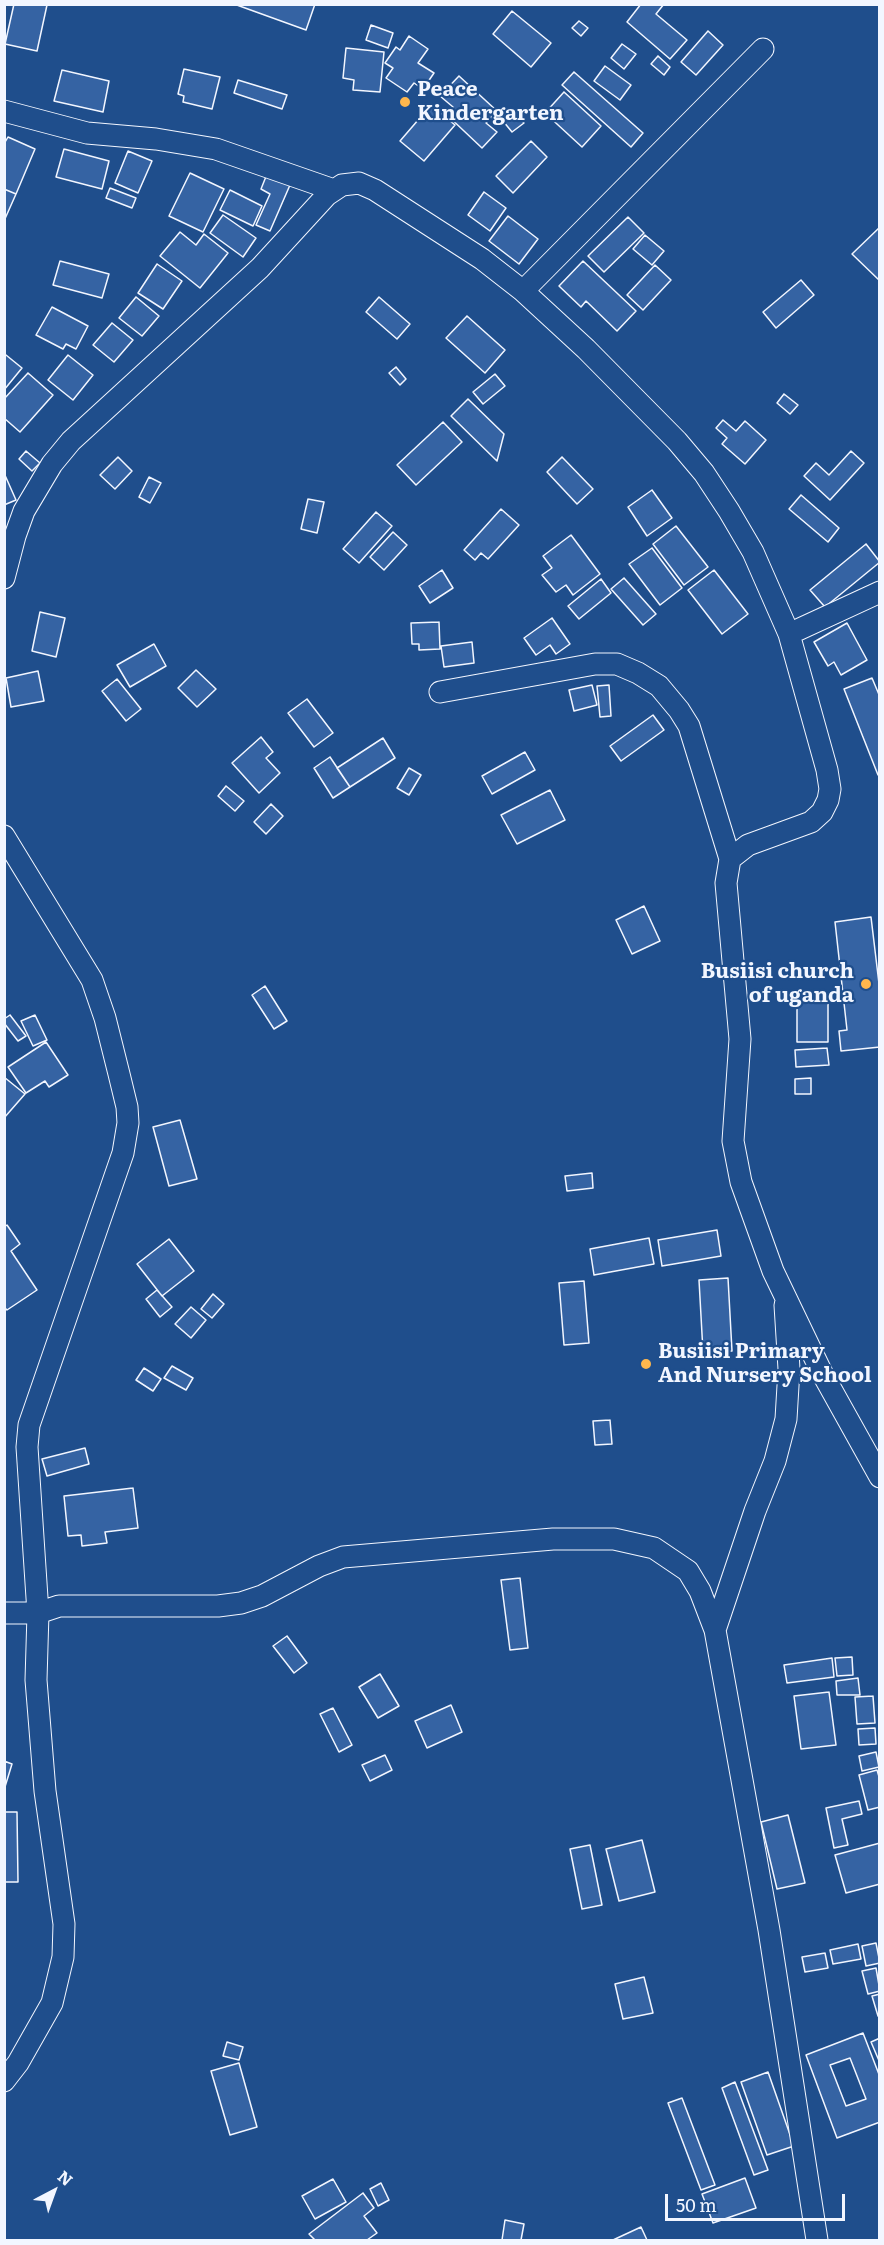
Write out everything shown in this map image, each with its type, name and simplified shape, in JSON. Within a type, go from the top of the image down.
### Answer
[{"type":"street","points":[[523,291],[763,49]]},
{"type":"street","points":[[4,111],[87,133],[216,149],[334,190]]},
{"type":"street","points":[[4,578],[24,511],[52,464],[71,441],[260,268],[312,210],[334,190],[342,185],[359,183],[375,190],[482,260],[523,291],[595,357],[677,441],[704,473],[753,552],[789,634],[827,770],[830,789],[822,812],[811,822],[748,845],[730,859]]},
{"type":"street","points":[[789,634],[879,592]]},
{"type":"street","points":[[440,692],[595,664],[617,664],[659,686],[689,726],[730,859],[726,883],[740,1039],[733,1141],[741,1182],[755,1224],[785,1295],[821,1371],[879,1477]]},
{"type":"street","points":[[4,836],[92,980],[105,1017],[127,1107],[128,1123],[123,1153],[28,1425],[27,1447],[38,1613],[36,1680],[45,1791],[64,1924],[63,1957],[52,2003],[18,2063],[4,2081]]},
{"type":"street","points":[[715,1630],[755,1511],[776,1461],[786,1419],[789,1369],[785,1295]]},
{"type":"street","points":[[4,1612],[38,1613],[58,1606],[218,1606],[241,1603],[262,1596],[319,1566],[357,1554],[394,1554],[553,1539],[614,1539],[654,1548],[688,1570],[700,1591],[715,1630],[769,1930],[817,2241]]},
{"type":"building","points":[[14,4],[47,5],[37,51],[5,44]]},
{"type":"building","points":[[234,4],[315,4],[306,30]]},
{"type":"building","points":[[641,4],[664,4],[656,14],[687,40],[670,59],[627,22]]},
{"type":"building","points":[[512,11],[551,43],[531,67],[493,34]]},
{"type":"building","points":[[579,21],[588,28],[581,36],[572,28]]},
{"type":"building","points":[[371,25],[393,33],[388,48],[366,40]]},
{"type":"building","points":[[708,31],[723,45],[696,75],[681,62]]},
{"type":"building","points":[[409,36],[428,49],[418,63],[434,73],[423,89],[414,83],[407,92],[386,78],[393,68],[385,63],[396,47],[400,50]]},
{"type":"building","points":[[622,44],[636,54],[624,69],[611,58]]},
{"type":"building","points":[[346,48],[384,52],[380,92],[353,90],[354,80],[343,78]]},
{"type":"building","points":[[658,56],[670,67],[664,75],[651,64]]},
{"type":"building","points":[[605,66],[631,85],[620,100],[594,81]]},
{"type":"building","points":[[184,69],[220,77],[212,109],[183,102],[184,96],[178,94]]},
{"type":"building","points":[[62,70],[109,81],[103,112],[54,101]]},
{"type":"building","points":[[574,72],[643,133],[631,147],[562,85]]},
{"type":"building","points":[[459,76],[497,111],[486,123],[497,132],[482,148],[446,114],[453,107],[440,96]]},
{"type":"building","points":[[238,80],[287,95],[282,109],[234,93]]},
{"type":"building","points":[[564,92],[601,126],[582,147],[545,113]]},
{"type":"building","points":[[431,105],[455,125],[424,161],[400,141]]},
{"type":"building","points":[[514,111],[524,123],[512,132],[503,121]]},
{"type":"building","points":[[8,137],[35,149],[16,194],[4,189],[4,144]]},
{"type":"building","points":[[531,141],[547,157],[513,193],[496,176]]},
{"type":"building","points":[[64,149],[109,161],[102,189],[56,177]]},
{"type":"building","points":[[128,151],[152,161],[138,193],[115,183]]},
{"type":"building","points":[[190,173],[224,189],[203,232],[169,216]]},
{"type":"building","points":[[267,174],[290,185],[270,231],[256,225],[270,194],[261,189]]},
{"type":"building","points":[[110,188],[136,198],[132,208],[106,198]]},
{"type":"building","points":[[4,189],[16,194],[4,221]]},
{"type":"building","points":[[230,190],[262,206],[253,226],[220,210]]},
{"type":"building","points":[[484,192],[506,208],[490,231],[468,215]]},
{"type":"building","points":[[223,215],[256,238],[243,257],[210,233]]},
{"type":"building","points":[[508,216],[538,239],[519,264],[489,241]]},
{"type":"building","points":[[628,217],[644,233],[604,272],[588,256]]},
{"type":"building","points":[[880,227],[880,281],[852,254]]},
{"type":"building","points":[[180,232],[196,245],[204,234],[228,253],[200,288],[160,256]]},
{"type":"building","points":[[645,235],[664,251],[652,265],[633,249]]},
{"type":"building","points":[[60,261],[109,274],[102,298],[53,285]]},
{"type":"building","points":[[583,261],[636,311],[617,331],[586,301],[581,307],[559,286]]},
{"type":"building","points":[[157,264],[182,281],[163,309],[138,293]]},
{"type":"building","points":[[655,265],[671,280],[643,310],[627,295]]},
{"type":"building","points":[[801,280],[814,295],[776,328],[763,312]]},
{"type":"building","points":[[136,297],[159,316],[142,336],[119,318]]},
{"type":"building","points":[[379,297],[410,324],[397,339],[366,312]]},
{"type":"building","points":[[52,307],[88,326],[76,349],[66,344],[63,349],[36,335]]},
{"type":"building","points":[[467,316],[505,350],[485,373],[446,338]]},
{"type":"building","points":[[112,323],[133,340],[114,362],[93,345]]},
{"type":"building","points":[[6,355],[22,368],[4,390],[4,356]]},
{"type":"building","points":[[68,355],[93,375],[73,400],[48,380]]},
{"type":"building","points":[[396,367],[406,379],[400,385],[389,373]]},
{"type":"building","points":[[28,373],[53,395],[20,432],[4,418],[4,399]]},
{"type":"building","points":[[495,374],[505,386],[483,404],[473,392]]},
{"type":"building","points":[[784,394],[798,405],[790,414],[777,403]]},
{"type":"building","points":[[468,399],[504,434],[497,461],[451,416]]},
{"type":"building","points":[[723,420],[736,431],[745,421],[766,440],[745,464],[722,444],[727,438],[716,428]]},
{"type":"building","points":[[443,422],[462,442],[416,485],[397,465]]},
{"type":"building","points":[[26,451],[40,463],[32,471],[19,459]]},
{"type":"building","points":[[851,451],[864,463],[830,500],[804,476],[816,463],[829,475]]},
{"type":"building","points":[[118,457],[132,471],[115,489],[100,475]]},
{"type":"building","points":[[562,457],[593,489],[577,504],[547,472]]},
{"type":"building","points":[[4,473],[16,500],[4,505]]},
{"type":"building","points":[[149,477],[161,483],[150,503],[139,497]]},
{"type":"building","points":[[652,490],[672,518],[647,536],[628,507]]},
{"type":"building","points":[[801,495],[839,528],[828,542],[789,509]]},
{"type":"building","points":[[308,499],[324,502],[317,533],[301,529]]},
{"type":"building","points":[[501,509],[519,525],[488,559],[481,553],[475,560],[464,550]]},
{"type":"building","points":[[376,512],[392,526],[359,563],[343,549]]},
{"type":"building","points":[[676,526],[708,567],[684,585],[653,544]]},
{"type":"building","points":[[393,532],[407,545],[384,570],[370,557]]},
{"type":"building","points":[[571,535],[600,574],[573,595],[566,585],[556,592],[542,575],[552,568],[543,556]]},
{"type":"building","points":[[866,544],[880,562],[825,607],[810,590]]},
{"type":"building","points":[[652,548],[682,588],[660,605],[629,564]]},
{"type":"building","points":[[442,570],[453,588],[430,603],[419,586]]},
{"type":"building","points":[[714,570],[748,614],[722,634],[688,590]]},
{"type":"building","points":[[624,578],[656,614],[643,625],[611,589]]},
{"type":"building","points":[[601,579],[611,593],[579,619],[568,606]]},
{"type":"building","points":[[40,612],[65,618],[56,657],[32,651]]},
{"type":"building","points":[[552,618],[570,644],[556,654],[550,645],[536,655],[524,638]]},
{"type":"building","points":[[439,622],[440,649],[419,650],[419,644],[412,644],[411,623]]},
{"type":"building","points":[[847,623],[867,660],[841,675],[834,662],[828,666],[814,642]]},
{"type":"building","points":[[472,642],[474,663],[444,667],[441,646]]},
{"type":"building","points":[[154,644],[166,666],[130,687],[117,665]]},
{"type":"building","points":[[196,670],[216,689],[197,707],[178,688]]},
{"type":"building","points":[[38,671],[44,701],[11,707],[6,678]]},
{"type":"building","points":[[872,678],[880,697],[880,774],[878,775],[844,689]]},
{"type":"building","points":[[117,679],[141,709],[126,721],[102,691]]},
{"type":"building","points":[[592,685],[597,705],[574,711],[569,690]]},
{"type":"building","points":[[609,685],[611,716],[600,717],[597,686]]},
{"type":"building","points":[[307,699],[333,733],[314,747],[288,713]]},
{"type":"building","points":[[653,715],[664,730],[621,761],[610,746]]},
{"type":"building","points":[[261,737],[273,752],[266,758],[280,773],[259,793],[232,763]]},
{"type":"building","points":[[383,738],[395,758],[350,787],[337,768]]},
{"type":"building","points":[[525,752],[535,770],[492,794],[482,776]]},
{"type":"building","points":[[330,757],[350,787],[333,798],[314,768]]},
{"type":"building","points":[[409,768],[421,775],[409,795],[397,788]]},
{"type":"building","points":[[226,786],[244,801],[235,811],[218,796]]},
{"type":"building","points":[[550,790],[565,820],[517,844],[501,815]]},
{"type":"building","points":[[271,804],[283,816],[266,834],[254,822]]},
{"type":"building","points":[[644,906],[660,941],[632,954],[616,920]]},
{"type":"building","points":[[871,917],[880,992],[880,1047],[841,1051],[839,1031],[847,1030],[835,922]]},
{"type":"building","points":[[265,986],[287,1021],[274,1029],[252,995]]},
{"type":"building","points":[[797,1000],[828,1000],[828,1042],[797,1042]]},
{"type":"building","points":[[10,1015],[26,1036],[18,1041],[4,1023],[4,1019]]},
{"type":"building","points":[[35,1015],[47,1040],[33,1046],[21,1021]]},
{"type":"building","points":[[46,1042],[68,1075],[49,1087],[45,1081],[26,1093],[8,1067]]},
{"type":"building","points":[[827,1048],[829,1065],[796,1067],[795,1050]]},
{"type":"building","points":[[4,1077],[25,1094],[4,1118]]},
{"type":"building","points":[[811,1078],[811,1094],[795,1094],[795,1079]]},
{"type":"building","points":[[180,1120],[197,1179],[169,1186],[153,1127]]},
{"type":"building","points":[[592,1173],[593,1188],[567,1191],[565,1176]]},
{"type":"building","points":[[7,1225],[20,1244],[11,1251],[37,1290],[7,1310],[4,1307],[4,1227]]},
{"type":"building","points":[[717,1230],[721,1256],[662,1266],[658,1240]]},
{"type":"building","points":[[649,1238],[654,1264],[594,1275],[590,1249]]},
{"type":"building","points":[[169,1239],[194,1271],[162,1296],[137,1264]]},
{"type":"building","points":[[728,1278],[732,1351],[703,1352],[699,1280]]},
{"type":"building","points":[[584,1281],[589,1343],[564,1345],[559,1283]]},
{"type":"building","points":[[157,1290],[172,1307],[160,1317],[146,1299]]},
{"type":"building","points":[[213,1294],[224,1304],[212,1318],[201,1309]]},
{"type":"building","points":[[191,1307],[206,1320],[191,1338],[175,1324]]},
{"type":"building","points":[[172,1366],[193,1378],[186,1390],[164,1378]]},
{"type":"building","points":[[144,1368],[161,1379],[153,1391],[136,1380]]},
{"type":"building","points":[[610,1420],[612,1444],[595,1445],[593,1421]]},
{"type":"building","points":[[85,1448],[89,1464],[47,1476],[42,1459]]},
{"type":"building","points":[[133,1488],[138,1528],[105,1532],[107,1543],[82,1546],[81,1535],[68,1536],[64,1496]]},
{"type":"building","points":[[520,1578],[528,1648],[510,1650],[501,1580]]},
{"type":"building","points":[[287,1636],[307,1663],[294,1673],[273,1646]]},
{"type":"building","points":[[852,1657],[853,1675],[837,1676],[835,1658]]},
{"type":"building","points":[[832,1658],[834,1677],[787,1683],[784,1665]]},
{"type":"building","points":[[380,1674],[399,1706],[378,1718],[359,1687]]},
{"type":"building","points":[[858,1678],[860,1695],[837,1695],[836,1681]]},
{"type":"building","points":[[829,1692],[836,1745],[801,1749],[794,1696]]},
{"type":"building","points":[[873,1696],[875,1723],[857,1724],[855,1697]]},
{"type":"building","points":[[451,1705],[462,1732],[427,1748],[415,1721]]},
{"type":"building","points":[[333,1708],[352,1745],[339,1752],[320,1714]]},
{"type":"building","points":[[875,1728],[876,1744],[859,1745],[858,1729]]},
{"type":"building","points":[[876,1752],[879,1767],[862,1771],[859,1756]]},
{"type":"building","points":[[385,1755],[392,1770],[370,1781],[362,1765]]},
{"type":"building","points":[[4,1761],[12,1764],[4,1790]]},
{"type":"building","points":[[877,1770],[880,1780],[880,1807],[868,1810],[859,1775]]},
{"type":"building","points":[[859,1801],[862,1814],[842,1819],[848,1845],[834,1848],[826,1808]]},
{"type":"building","points":[[4,1812],[17,1812],[18,1882],[4,1882]]},
{"type":"building","points":[[788,1815],[805,1883],[777,1889],[761,1822]]},
{"type":"building","points":[[642,1840],[655,1892],[619,1901],[606,1849]]},
{"type":"building","points":[[880,1843],[880,1884],[846,1893],[835,1855]]},
{"type":"building","points":[[590,1845],[602,1905],[582,1909],[570,1849]]},
{"type":"building","points":[[876,1943],[880,1963],[866,1966],[862,1946]]},
{"type":"building","points":[[858,1944],[861,1959],[833,1964],[830,1950]]},
{"type":"building","points":[[825,1953],[828,1968],[805,1972],[802,1957]]},
{"type":"building","points":[[876,1968],[880,1991],[868,1994],[862,1971]]},
{"type":"building","points":[[644,1977],[653,2013],[623,2019],[615,1984]]},
{"type":"building","points":[[880,1994],[880,2016],[878,2016],[872,1996]]},
{"type":"building","points":[[863,2033],[880,2077],[880,2122],[837,2138],[806,2055]],"holes":[[[850,2058],[866,2099],[846,2106],[830,2065]]]},
{"type":"building","points":[[880,2038],[880,2063],[871,2042]]},
{"type":"building","points":[[227,2042],[243,2047],[239,2060],[223,2056]]},
{"type":"building","points":[[239,2063],[257,2127],[230,2135],[211,2071]]},
{"type":"building","points":[[768,2072],[794,2146],[767,2155],[741,2082]]},
{"type":"building","points":[[735,2082],[768,2170],[754,2175],[722,2088]]},
{"type":"building","points":[[682,2098],[715,2185],[701,2190],[668,2103]]},
{"type":"building","points":[[745,2178],[756,2208],[713,2223],[702,2194]]},
{"type":"building","points":[[333,2179],[346,2202],[315,2219],[302,2196]]},
{"type":"building","points":[[381,2183],[389,2200],[378,2206],[370,2189]]},
{"type":"building","points":[[363,2193],[374,2208],[364,2216],[377,2233],[367,2240],[315,2240],[309,2234]]},
{"type":"building","points":[[505,2220],[524,2224],[521,2240],[502,2240]]},
{"type":"building","points":[[641,2227],[647,2240],[613,2240]]},
{"type":"place","name":"Peace Kindergarten","points":[[405,102]]},
{"type":"place","name":"Busiisi church of uganda","points":[[866,984]]},
{"type":"place","name":"Busiisi Primary And Nursery School","points":[[646,1364]]}]
